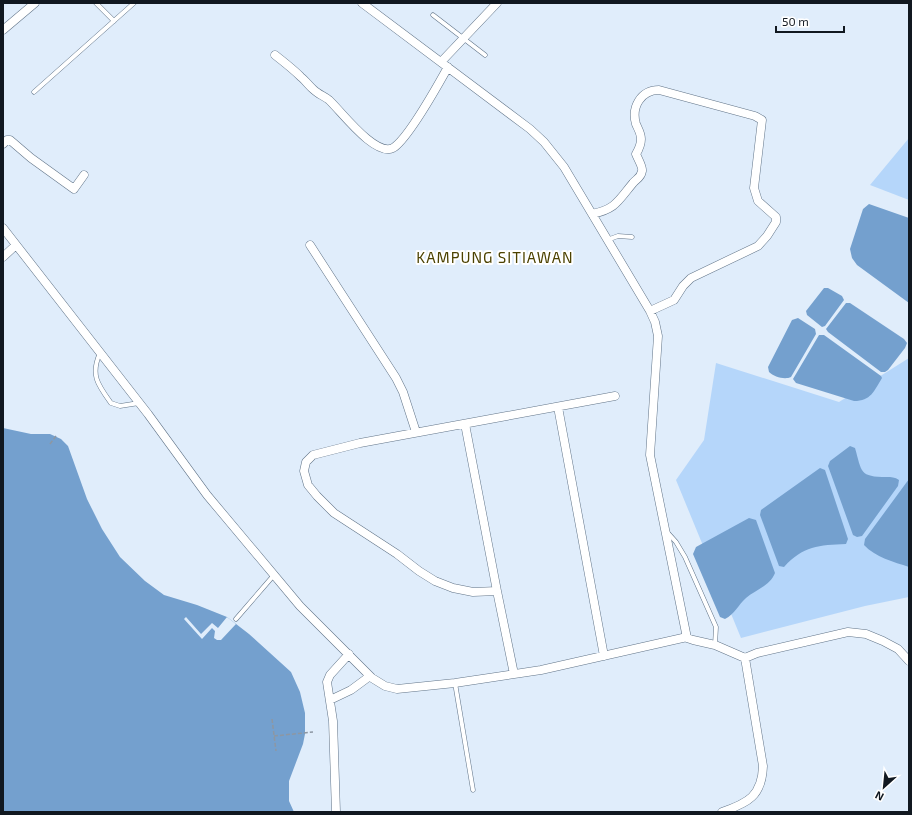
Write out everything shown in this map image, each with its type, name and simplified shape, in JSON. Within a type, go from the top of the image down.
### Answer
[{"type":"street","points":[[3,30],[35,3]]},
{"type":"street","points":[[362,3],[530,129],[544,142],[564,167],[650,311],[655,322],[658,336],[650,455],[687,637]]},
{"type":"street","points":[[441,62],[497,3]]},
{"type":"street","points":[[275,55],[302,78],[314,91],[329,100],[368,139],[384,149],[393,148],[405,136],[428,102],[448,68]]},
{"type":"street","points":[[592,214],[603,212],[614,205],[628,190],[633,182],[642,174],[643,169],[636,154],[641,144],[642,137],[636,123],[636,107],[643,95],[651,90],[659,90],[748,114],[762,120],[754,188],[758,201],[776,217],[776,222],[758,246],[691,278],[683,286],[674,300],[650,311]]},
{"type":"street","points":[[3,144],[7,140],[10,140],[31,158],[74,189],[84,175]]},
{"type":"street","points":[[3,228],[139,403],[207,495],[300,606],[370,676],[385,686],[397,689],[454,684],[541,670],[687,637],[693,640],[715,644],[745,658],[757,653],[848,632],[866,634],[883,641],[898,649],[909,661]]},
{"type":"street","points":[[3,257],[16,245]]},
{"type":"street","points":[[310,245],[396,378],[403,392],[416,432]]},
{"type":"street","points":[[497,591],[473,592],[453,588],[435,581],[334,513],[316,496],[308,485],[304,471],[306,462],[313,455],[360,442],[615,396]]},
{"type":"street","points":[[558,407],[604,656]]},
{"type":"street","points":[[465,424],[514,674]]},
{"type":"street","points":[[336,812],[334,781],[335,750],[327,682],[330,675],[349,654]]},
{"type":"street","points":[[722,812],[738,807],[750,800],[760,783],[763,766],[745,658]]},
{"type":"street","points":[[330,700],[351,690],[370,676]]},
{"type":"lane","points":[[96,3],[114,21]]},
{"type":"lane","points":[[34,92],[131,4]]},
{"type":"lane","points":[[433,14],[485,55]]},
{"type":"lane","points":[[607,240],[618,236],[632,237]]},
{"type":"lane","points":[[100,352],[95,369],[96,380],[111,403],[120,406],[139,403]]},
{"type":"lane","points":[[665,531],[676,542],[685,557],[716,627],[715,644]]},
{"type":"lane","points":[[236,619],[274,575]]},
{"type":"lane","points":[[454,684],[472,790]]},
{"type":"path","points":[[50,444],[56,436]]},
{"type":"path","points":[[272,719],[276,751]]},
{"type":"path","points":[[274,736],[313,732]]},
{"type":"shaded area","points":[[909,138],[909,200],[870,185]]},
{"type":"shaded area","points":[[869,204],[909,218],[909,303],[857,265],[852,258],[850,249],[863,209]]},
{"type":"shaded area","points":[[824,288],[828,288],[842,296],[844,300],[825,326],[822,327],[807,315],[806,311]]},
{"type":"shaded area","points":[[846,303],[850,303],[904,339],[907,343],[905,348],[885,372],[881,372],[826,329]]},
{"type":"shaded area","points":[[798,318],[815,329],[816,334],[791,377],[777,377],[769,372],[768,367],[792,320]]},
{"type":"shaded area","points":[[819,335],[824,335],[881,376],[882,378],[877,387],[868,397],[860,401],[854,401],[796,383],[793,379]]},
{"type":"shaded area","points":[[909,358],[909,597],[865,606],[741,638],[676,480],[704,440],[716,363],[839,402]]},
{"type":"shaded area","points":[[3,428],[31,434],[50,434],[61,439],[68,446],[87,499],[102,529],[120,557],[145,581],[164,595],[197,605],[227,617],[249,634],[291,672],[300,692],[305,713],[305,734],[303,744],[289,781],[289,801],[294,812],[3,812]]},
{"type":"shaded area","points":[[850,446],[855,448],[863,472],[871,476],[893,477],[899,480],[898,486],[862,536],[857,537],[853,535],[828,466],[830,461]]},
{"type":"shaded area","points":[[820,468],[825,470],[848,539],[846,544],[812,548],[798,555],[784,567],[779,566],[760,515],[761,510]]},
{"type":"shaded area","points":[[909,479],[909,567],[879,556],[864,545],[865,539]]},
{"type":"shaded area","points":[[749,518],[756,520],[775,573],[770,581],[746,598],[731,615],[725,619],[720,617],[693,554],[696,547]]},
{"type":"pier","points":[[186,617],[201,634],[212,623],[218,628],[227,617],[236,624],[221,640],[214,638],[215,631],[212,628],[202,639],[184,619]]},
{"type":"district","name":"KAMPUNG SITIAWAN","points":[[495,258]]}]
